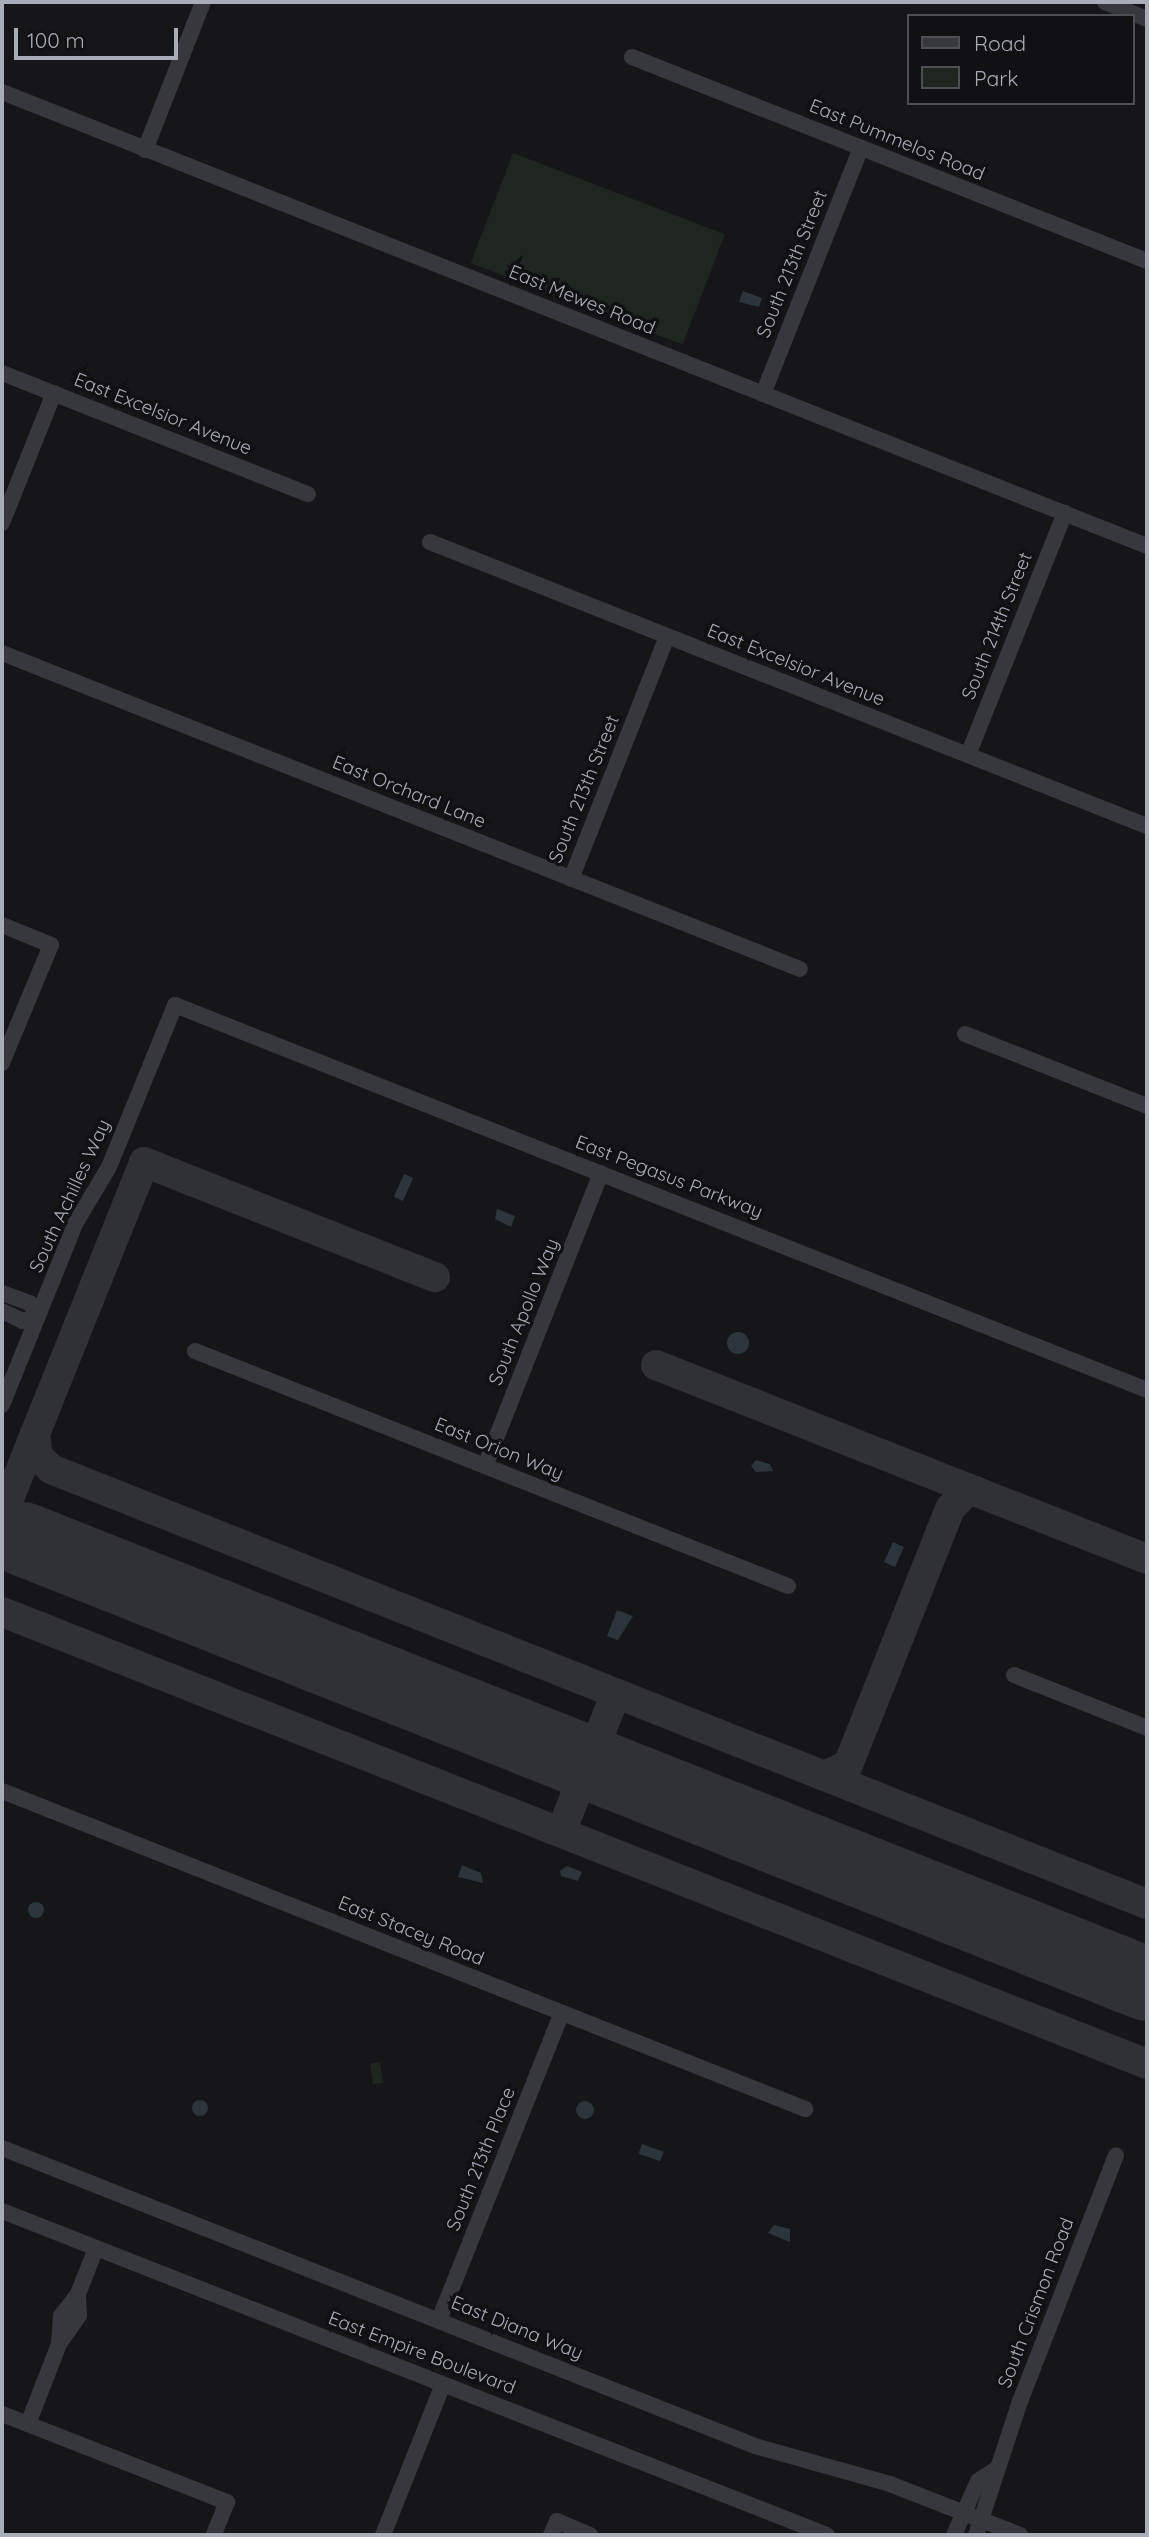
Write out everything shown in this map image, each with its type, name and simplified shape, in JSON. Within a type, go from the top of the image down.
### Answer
[{"type":"street","points":[[145,150],[203,2]]},
{"type":"street","points":[[1105,2],[1135,14]]},
{"type":"street","name":"East Pummelos Road","points":[[632,57],[1147,261]]},
{"type":"street","name":"East Mewes Road","points":[[2,92],[1147,546]]},
{"type":"street","name":"South 213th Street","points":[[763,394],[861,148]]},
{"type":"street","name":"East Excelsior Avenue","points":[[2,373],[308,494]]},
{"type":"street","points":[[2,523],[54,393]]},
{"type":"street","name":"South 214th Street","points":[[968,755],[1065,513]]},
{"type":"street","name":"East Excelsior Avenue","points":[[430,542],[1147,826]]},
{"type":"street","name":"South 213th Street","points":[[570,878],[667,636]]},
{"type":"street","name":"East Orchard Lane","points":[[2,653],[800,969]]},
{"type":"street","points":[[2,925],[51,945],[2,1063]]},
{"type":"street","name":"East Pegasus Parkway","points":[[175,1005],[1147,1390]]},
{"type":"street","name":"South Achilles Way","points":[[2,1405],[75,1224],[109,1167],[175,1005]]},
{"type":"street","points":[[965,1034],[1147,1106]]},
{"type":"street","name":"South Apollo Way","points":[[485,1465],[601,1173]]},
{"type":"street","points":[[2,1293],[30,1303],[37,1317],[23,1321],[2,1311]]},
{"type":"street","name":"East Orion Way","points":[[195,1351],[788,1586]]},
{"type":"street","points":[[1014,1675],[1147,1728]]},
{"type":"street","name":"East Stacey Road","points":[[2,1791],[805,2109]]},
{"type":"street","name":"South 213th Place","points":[[439,2320],[562,2013]]},
{"type":"street","name":"East Diana Way","points":[[2,2148],[755,2445],[890,2484],[964,2512],[979,2527],[1020,2535]]},
{"type":"street","name":"South Crismon Road","points":[[979,2527],[998,2468],[1116,2155]]},
{"type":"street","name":"East Empire Boulevard","points":[[2,2211],[827,2535]]},
{"type":"street","points":[[27,2424],[68,2319],[80,2309],[78,2294],[96,2248]]},
{"type":"street","points":[[383,2535],[443,2384]]},
{"type":"street","points":[[2,2414],[227,2502],[214,2535]]},
{"type":"street","name":"South Crismon Road","points":[[954,2535],[978,2481],[998,2468]]},
{"type":"street","points":[[554,2528],[590,2535]]},
{"type":"green space","points":[[513,153],[725,234],[683,345],[471,263]]},
{"type":"green space","points":[[380,2062],[383,2083],[373,2084],[370,2063]]},
{"type":"shaded area","points":[[743,291],[762,298],[759,307],[739,302]]},
{"type":"shaded area","points":[[404,1174],[413,1178],[403,1201],[394,1197]]},
{"type":"shaded area","points":[[497,1209],[515,1216],[511,1227],[495,1219]]},
{"type":"shaded area","points":[[738,1332],[746,1335],[749,1343],[746,1351],[738,1354],[730,1351],[727,1343],[730,1335]]},
{"type":"shaded area","points":[[756,1460],[770,1464],[773,1471],[756,1472],[751,1466]]},
{"type":"shaded area","points":[[893,1542],[904,1547],[895,1567],[884,1562]]},
{"type":"shaded area","points":[[617,1610],[633,1616],[618,1640],[607,1636]]},
{"type":"shaded area","points":[[462,1865],[481,1873],[483,1883],[458,1877]]},
{"type":"shaded area","points":[[567,1866],[582,1872],[578,1881],[561,1876],[560,1871]]},
{"type":"shaded area","points":[[36,1902],[44,1910],[36,1918],[28,1910]]},
{"type":"shaded area","points":[[200,2100],[206,2102],[206,2114],[200,2116],[194,2114],[192,2108],[194,2102]]},
{"type":"shaded area","points":[[585,2101],[591,2104],[594,2110],[591,2116],[585,2119],[579,2116],[576,2110],[579,2104]]},
{"type":"shaded area","points":[[642,2144],[664,2152],[660,2161],[639,2153]]},
{"type":"shaded area","points":[[774,2225],[790,2229],[790,2242],[768,2233]]},
{"type":"taxiway","points":[[2,1516],[144,1162],[435,1277]]},
{"type":"taxiway","points":[[656,1365],[1147,1559]]},
{"type":"taxiway","points":[[35,1433],[38,1456],[51,1469],[1147,1904]]},
{"type":"taxiway","points":[[824,1776],[848,1765],[950,1509],[964,1494],[976,1491]]},
{"type":"taxiway","points":[[7,1503],[10,1526],[23,1539]]},
{"type":"taxiway","points":[[2,1612],[1147,2064]]},
{"type":"taxiway","points":[[561,1832],[616,1693]]},
{"type":"runway","points":[[23,1539],[1147,1984]]}]
